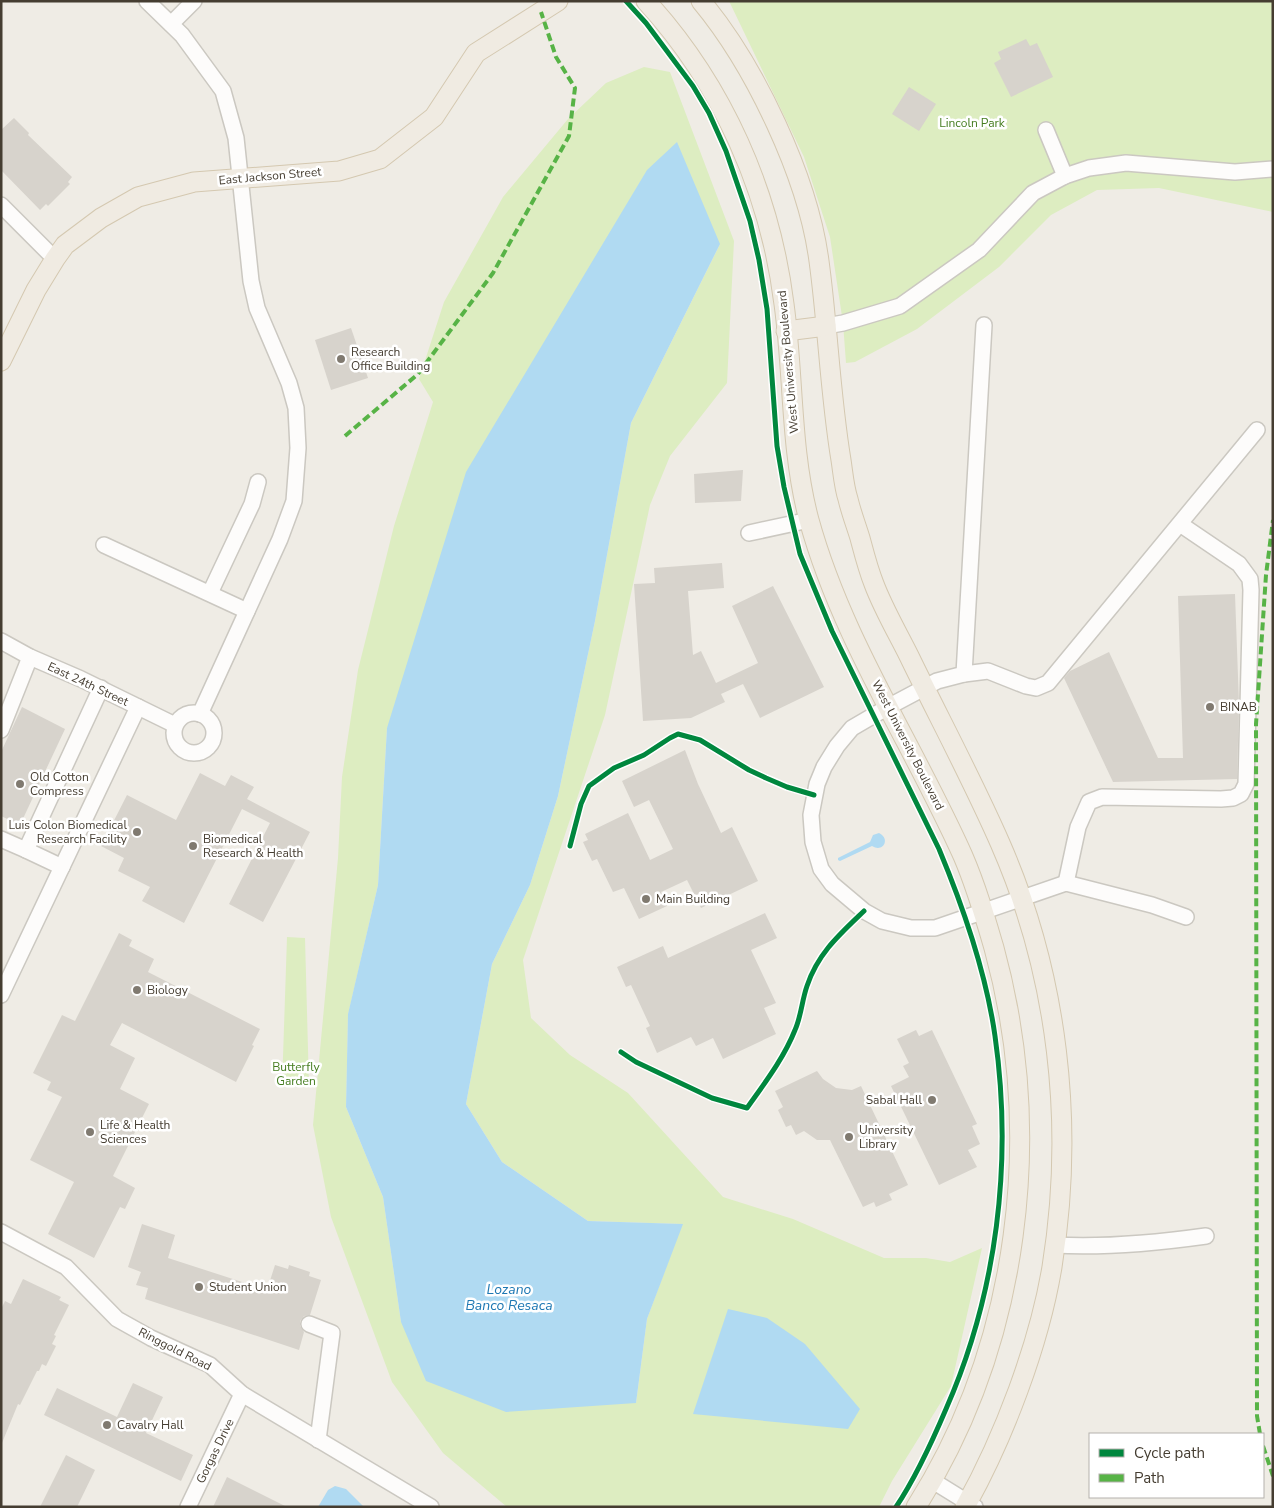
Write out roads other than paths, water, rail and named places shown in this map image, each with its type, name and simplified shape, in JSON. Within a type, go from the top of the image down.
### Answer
[{"type":"main road","name":"East Jackson Street","points":[[1,360],[36,290],[55,259],[65,245],[101,218],[138,197],[194,182],[339,171],[380,159],[434,117],[476,53],[558,1]]},
{"type":"main road","name":"West University Boulevard","points":[[646,1],[666,23],[701,72],[724,111],[745,154],[776,250],[785,307],[795,440],[800,479],[809,520],[842,613],[965,860],[984,911],[1005,994],[1017,1073],[1020,1141],[1016,1219],[1004,1290],[990,1345],[961,1423],[932,1481],[916,1507]]},
{"type":"main road","points":[[701,1],[741,57],[770,111],[806,204],[819,257],[835,421],[848,499],[874,585],[1001,845],[1022,899],[1048,994],[1056,1052],[1062,1147],[1050,1276],[1026,1366],[1000,1435],[969,1506]]},
{"type":"main road","points":[[786,331],[826,326]]},
{"type":"street","points":[[147,1],[182,35],[223,91],[236,138],[239,179],[256,308],[288,383],[296,408],[298,448],[294,500],[280,539],[200,714]]},
{"type":"street","points":[[171,24],[194,1]]},
{"type":"street","points":[[1046,130],[1066,176]]},
{"type":"street","points":[[826,326],[843,324],[900,306],[979,250],[1033,193],[1066,176],[1088,168],[1126,163],[1235,172],[1273,170]]},
{"type":"street","points":[[1,205],[55,259]]},
{"type":"street","points":[[964,674],[984,325]]},
{"type":"street","points":[[1186,917],[1152,905],[1066,883],[935,928],[911,928],[882,921],[864,911],[846,896],[832,884],[822,870],[813,842],[811,815],[814,795],[824,767],[837,746],[852,728],[888,707],[937,681],[964,674],[988,671],[1036,688],[1048,683],[1257,430]]},
{"type":"street","points":[[210,593],[252,504],[258,482]]},
{"type":"street","points":[[748,533],[809,520]]},
{"type":"street","points":[[1066,883],[1078,827],[1089,802],[1102,797],[1233,798],[1241,794],[1246,784],[1250,579],[1239,564],[1180,524]]},
{"type":"street","points":[[104,545],[247,611]]},
{"type":"street","name":"East 24th Street","points":[[1,641],[30,658],[101,688],[175,725]]},
{"type":"street","points":[[1,730],[30,658]]},
{"type":"street","points":[[26,850],[101,688]]},
{"type":"street","points":[[1,995],[138,707]]},
{"type":"street","points":[[190,713],[200,714],[210,722],[213,734],[209,746],[198,752],[186,752],[174,738],[175,725],[190,713]]},
{"type":"street","points":[[1,839],[62,867]]},
{"type":"street","name":"Ringgold Road","points":[[1,1232],[66,1268],[117,1319],[151,1338],[210,1365],[242,1394],[431,1507]]},
{"type":"street","points":[[1054,1246],[1094,1247],[1152,1243],[1206,1236]]},
{"type":"street","points":[[309,1324],[332,1332],[318,1440]]},
{"type":"street","name":"Gorgas Drive","points":[[188,1507],[242,1394]]},
{"type":"street","points":[[932,1481],[969,1506]]},
{"type":"water","name":"Lozano Banco Resaca","points":[[677,142],[720,244],[631,423],[595,621],[558,796],[530,885],[492,964],[466,1104],[502,1162],[588,1221],[683,1224],[647,1319],[636,1403],[506,1412],[426,1381],[401,1322],[383,1197],[346,1107],[348,1014],[378,885],[387,728],[466,472],[647,170]]},
{"type":"water","points":[[879,833],[885,839],[882,847],[876,848],[872,846],[840,861],[838,860],[838,858],[870,842],[873,835]]},
{"type":"water","points":[[728,1309],[767,1318],[805,1344],[860,1409],[848,1429],[693,1414]]},
{"type":"water","points":[[335,1486],[346,1489],[364,1507],[318,1507],[328,1490]]},
{"type":"place","name":"Research Office Building","points":[[341,359]]},
{"type":"place","name":"BINAB","points":[[1210,707]]},
{"type":"place","name":"Old Cotton Compress","points":[[20,784]]},
{"type":"place","name":"Luis Colon Biomedical Research Facility","points":[[137,832]]},
{"type":"place","name":"Biomedical Research & Health","points":[[193,846]]},
{"type":"place","name":"Main Building","points":[[646,899]]},
{"type":"place","name":"Biology","points":[[137,990]]},
{"type":"place","name":"Sabal Hall","points":[[932,1100]]},
{"type":"place","name":"Life & Health Sciences","points":[[90,1132]]},
{"type":"place","name":"University Library","points":[[849,1137]]},
{"type":"place","name":"Student Union","points":[[199,1287]]},
{"type":"place","name":"Cavalry Hall","points":[[107,1425]]},
{"type":"park label","name":"Lincoln Park","points":[[972,123]]},
{"type":"park label","name":"Butterfly Garden","points":[[296,1074]]}]
